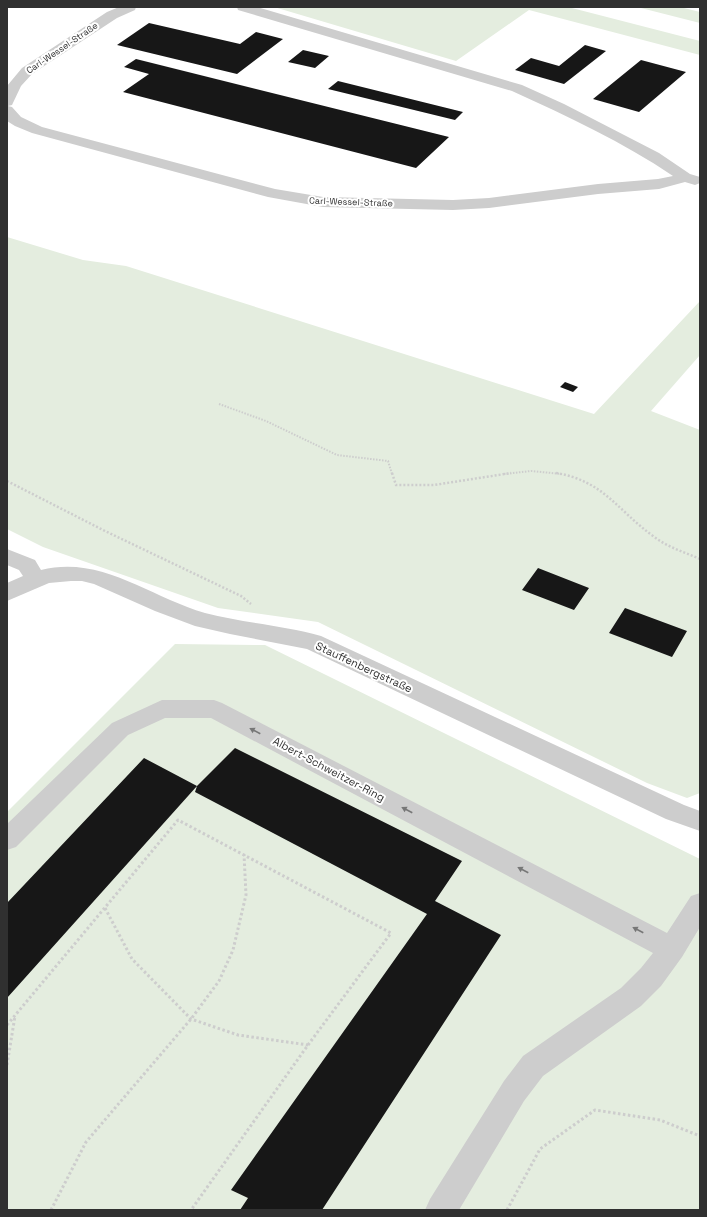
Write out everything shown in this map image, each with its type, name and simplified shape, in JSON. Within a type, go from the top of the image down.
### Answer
[{"type":"street","name":"Carl-Wessel-Straße","points":[[7,102],[10,92],[15,84],[27,71],[112,15],[130,7]]},
{"type":"street","name":"Carl-Wessel-Straße","points":[[243,7],[517,88],[559,107],[647,152],[693,179]]},
{"type":"street","name":"Carl-Wessel-Straße","points":[[7,110],[8,114],[14,119],[38,130],[274,194],[323,202],[453,205],[489,203],[693,179]]},
{"type":"street","points":[[7,556],[26,565],[36,578]]},
{"type":"street","name":"Stauffenbergstraße","points":[[7,593],[36,578],[55,574],[94,576],[174,610],[204,620],[296,637],[319,645],[689,817],[700,834]]},
{"type":"street","name":"Albert-Schweitzer-Ring","points":[[7,840],[120,729],[162,709],[214,710],[686,937]]},
{"type":"street","points":[[441,1210],[514,1091],[533,1066],[631,997],[651,977],[686,937],[700,904]]},
{"type":"path","points":[[219,404],[266,421],[337,455],[388,461],[396,485],[438,485],[485,476],[536,472],[566,473],[587,482],[602,491],[651,536],[674,549],[700,559]]},
{"type":"path","points":[[7,481],[105,531],[241,596],[265,614],[266,632]]},
{"type":"path","points":[[7,1025],[178,820],[391,933],[308,1045],[191,1210]]},
{"type":"path","points":[[51,1210],[86,1142],[192,1019],[219,981],[234,950],[246,895],[244,854]]},
{"type":"path","points":[[105,908],[132,960],[192,1019],[238,1035],[308,1045]]},
{"type":"path","points":[[7,1065],[16,1015]]},
{"type":"path","points":[[507,1210],[540,1149],[595,1110],[660,1120],[700,1136]]},
{"type":"shaded area","points":[[274,7],[568,7],[700,41],[700,55],[529,10],[456,61]]},
{"type":"shaded area","points":[[637,7],[680,7],[700,12],[700,23]]},
{"type":"shaded area","points":[[7,237],[83,260],[126,266],[594,414],[700,301],[700,355],[651,411],[700,430],[700,793],[687,798],[647,783],[318,622],[218,608],[43,547],[7,529]]},
{"type":"shaded area","points":[[175,644],[265,645],[700,859],[700,1210],[7,1210],[7,812]]},
{"type":"building","points":[[149,23],[240,44],[256,32],[283,39],[237,74],[117,45]]},
{"type":"building","points":[[585,45],[606,51],[564,84],[515,70],[531,58],[559,66]]},
{"type":"building","points":[[303,50],[329,56],[315,68],[288,62]]},
{"type":"building","points":[[136,59],[449,137],[416,168],[123,92],[149,74],[124,67]]},
{"type":"building","points":[[641,60],[686,72],[639,112],[593,99]]},
{"type":"building","points":[[338,81],[463,112],[455,120],[328,89]]},
{"type":"building","points":[[565,382],[578,387],[573,392],[560,387]]},
{"type":"building","points":[[538,568],[589,588],[574,610],[522,590]]},
{"type":"building","points":[[625,608],[687,631],[672,657],[609,633]]},
{"type":"building","points":[[235,748],[462,861],[435,901],[501,935],[322,1210],[240,1210],[248,1198],[231,1190],[427,914],[195,792],[197,786]]},
{"type":"building","points":[[144,758],[197,786],[7,998],[7,903]]}]
